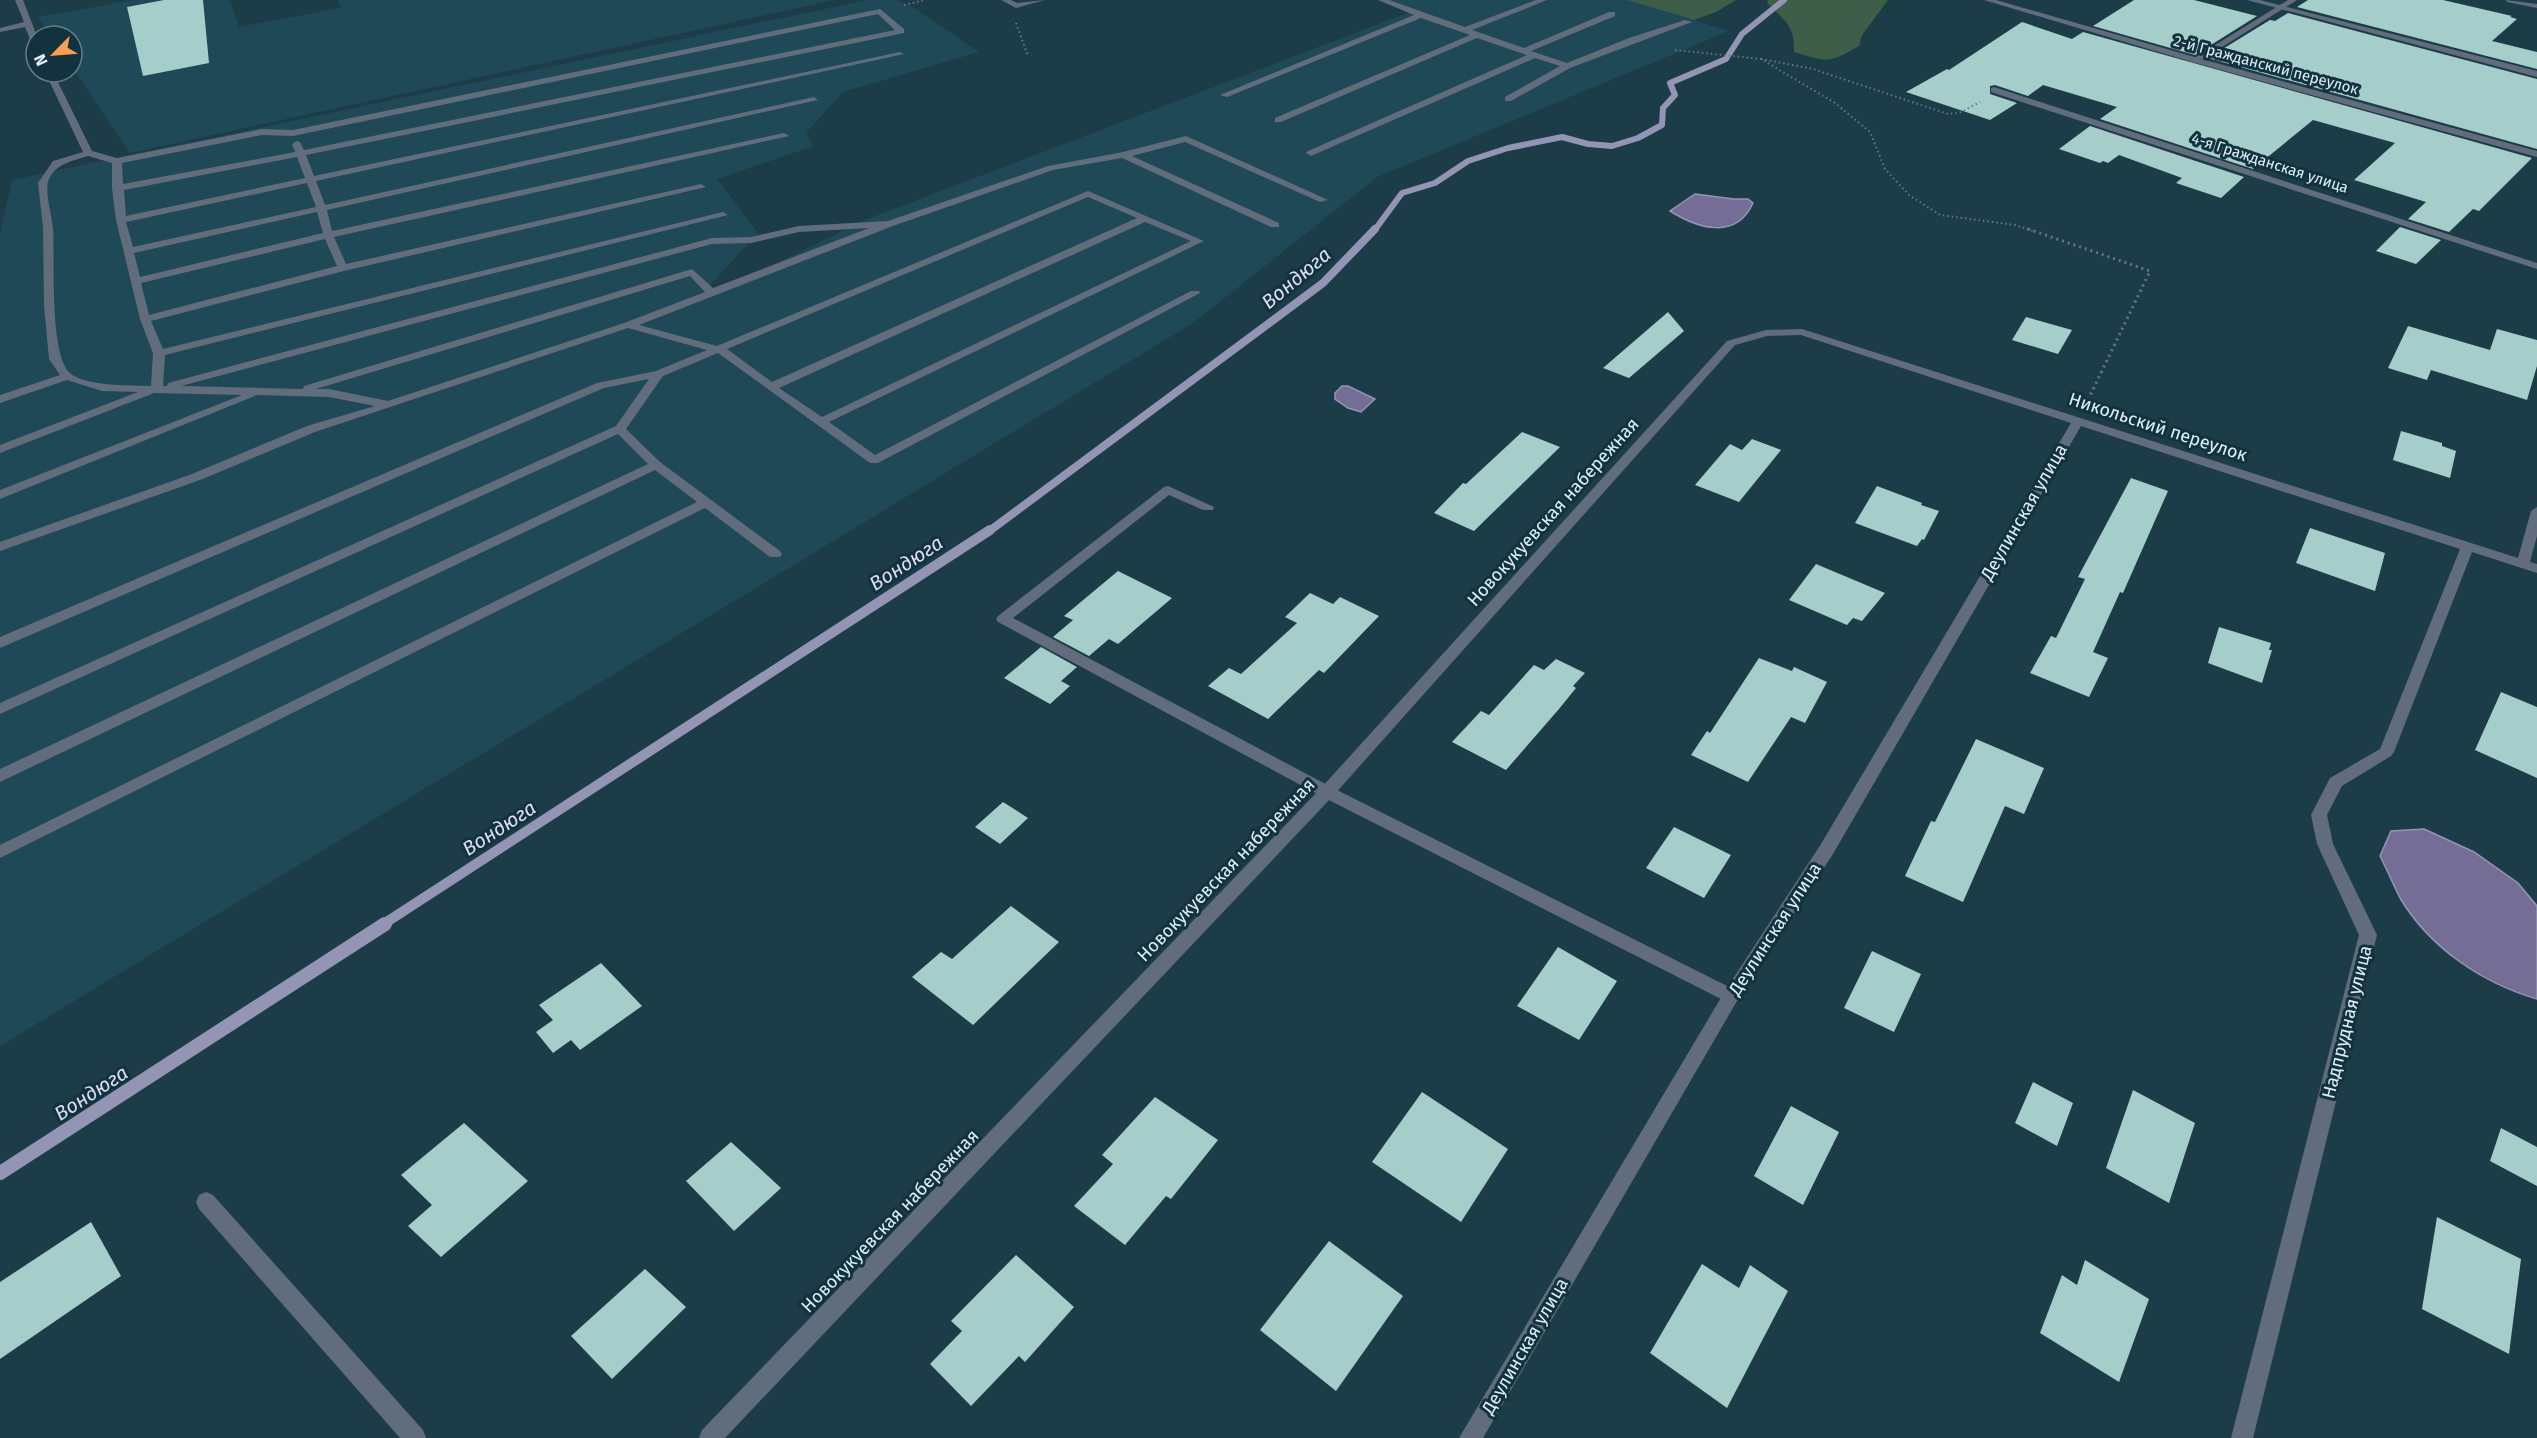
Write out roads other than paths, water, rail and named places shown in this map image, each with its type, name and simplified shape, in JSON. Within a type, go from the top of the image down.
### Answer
[{"type":"street","points":[[19,0],[27,24]]},
{"type":"street","points":[[1010,2],[1041,0]]},
{"type":"street","points":[[1382,0],[1567,66]]},
{"type":"street","points":[[1465,30],[1543,0]]},
{"type":"street","name":"2-й Гражданский переулок","points":[[1988,0],[2195,60],[2537,154]]},
{"type":"street","points":[[2251,0],[2537,74]]},
{"type":"street","points":[[2195,60],[2293,0]]},
{"type":"street","points":[[2510,0],[2537,6]]},
{"type":"street","points":[[67,376],[56,359],[49,305],[48,227],[43,183],[56,163],[88,153],[117,161],[262,132],[293,133],[880,11],[901,31],[299,154],[117,188]]},
{"type":"street","points":[[1524,51],[1612,14]]},
{"type":"street","points":[[1224,95],[1421,15]]},
{"type":"street","points":[[1508,99],[1567,66],[1632,40],[1688,22]]},
{"type":"street","points":[[0,30],[24,25]]},
{"type":"street","points":[[1278,120],[1477,35]]},
{"type":"street","points":[[121,220],[900,54]]},
{"type":"street","points":[[1311,153],[1534,56]]},
{"type":"street","points":[[56,84],[88,153]]},
{"type":"street","name":"4-я Гражданская улица","points":[[1997,91],[2537,266]]},
{"type":"street","points":[[128,251],[814,100]]},
{"type":"street","points":[[293,133],[299,154],[321,207],[328,235],[343,268]]},
{"type":"street","points":[[135,282],[328,235],[784,136]]},
{"type":"street","points":[[0,547],[196,477],[311,429],[628,325],[889,224],[1050,168],[1186,139],[1323,200]]},
{"type":"street","points":[[1123,154],[1275,225]]},
{"type":"street","points":[[117,161],[117,188],[121,220],[145,319],[159,352],[157,389]]},
{"type":"street","points":[[145,319],[343,268],[701,187]]},
{"type":"street","points":[[0,643],[601,385],[659,374],[721,350],[1088,194],[1199,241],[821,422]]},
{"type":"street","points":[[159,352],[723,215]]},
{"type":"street","points":[[771,387],[1146,219]]},
{"type":"street","points":[[0,449],[157,389],[712,241],[751,240],[798,229],[889,224]]},
{"type":"street","points":[[293,392],[692,272],[711,293]]},
{"type":"street","points":[[628,325],[721,350],[874,460],[1195,293]]},
{"type":"street","name":"Никольский переулок","points":[[1766,333],[1802,332],[2537,570]]},
{"type":"street","name":"Новокукуевская набережная","points":[[710,1438],[1327,792],[1731,343],[1766,333]]},
{"type":"street","points":[[0,709],[620,429],[659,374]]},
{"type":"street","points":[[0,399],[67,376],[102,388],[329,393],[389,405]]},
{"type":"street","points":[[0,495],[259,391]]},
{"type":"street","name":"Деулинская улица","points":[[1470,1438],[1731,996],[1827,849],[2079,420]]},
{"type":"street","points":[[620,429],[656,465],[775,554]]},
{"type":"street","points":[[0,776],[656,465]]},
{"type":"street","points":[[1208,507],[1168,490],[1003,619],[1327,792],[1731,996]]},
{"type":"street","points":[[0,852],[706,503]]},
{"type":"street","points":[[2523,565],[2537,511]]},
{"type":"street","name":"Надпрудная улица","points":[[2242,1438],[2368,935],[2325,844],[2319,815],[2336,782],[2386,752],[2467,547]]},
{"type":"street","points":[[206,1202],[415,1438]]},
{"type":"waterway","name":"Вондюга","points":[[1374,231],[1402,193],[1435,183],[1468,161],[1508,148],[1562,137],[1588,144],[1612,146],[1638,138],[1662,125],[1663,108],[1675,95],[1670,83],[1726,59],[1742,34],[1784,0]]},
{"type":"waterway","name":"Вондюга","points":[[988,532],[1323,283],[1375,229]]},
{"type":"waterway","name":"Вондюга","points":[[382,925],[990,530]]},
{"type":"waterway","name":"Вондюга","points":[[0,1173],[385,924]]}]
